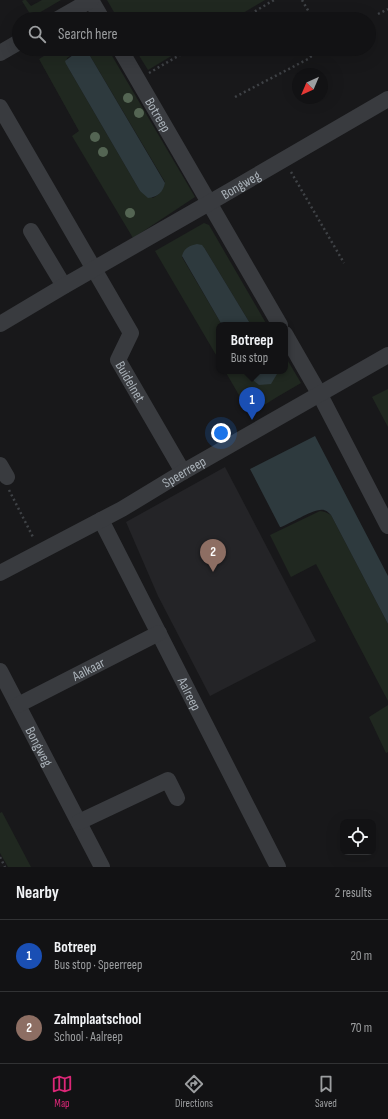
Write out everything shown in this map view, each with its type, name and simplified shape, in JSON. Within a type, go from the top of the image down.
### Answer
[{"type":"street","points":[[70,12],[91,0],[98,12]]},
{"type":"street","points":[[0,52],[12,46]]},
{"type":"street","name":"Botreep","points":[[124,56],[278,322]]},
{"type":"street","name":"Bongweg","points":[[0,324],[388,100]]},
{"type":"street","points":[[0,109],[93,269]]},
{"type":"street","points":[[31,231],[64,286]]},
{"type":"street","name":"Buidelnet","points":[[93,269],[131,333],[118,360],[183,472]]},
{"type":"street","points":[[288,339],[320,395],[388,526]]},
{"type":"street","name":"Speerreep","points":[[0,573],[122,509],[183,472],[388,355]]},
{"type":"street","name":"Aalreep","points":[[101,520],[278,867]]},
{"type":"street","name":"Aalkaar","points":[[18,705],[159,633]]},
{"type":"street","name":"Bongweg","points":[[0,671],[102,867]]},
{"type":"street","points":[[79,822],[168,780],[177,798]]},
{"type":"path","points":[[254,12],[274,0]]},
{"type":"path","points":[[302,0],[308,12]]},
{"type":"path","points":[[378,14],[388,9]]},
{"type":"path","points":[[138,79],[178,56]]},
{"type":"path","points":[[235,97],[312,56]]},
{"type":"path","points":[[284,160],[344,263]]},
{"type":"path","points":[[3,471],[8,488],[41,552]]},
{"type":"path","points":[[0,857],[5,867]]},
{"type":"shaded area","points":[[26,0],[31,6],[42,0],[61,0],[41,12],[29,12],[22,1]]},
{"type":"shaded area","points":[[107,0],[265,0],[245,12],[114,12]]},
{"type":"shaded area","points":[[44,56],[70,56],[67,58],[66,64],[140,191],[153,198],[161,192],[165,182],[90,56],[112,56],[195,197],[133,238],[72,136],[79,131],[39,59]]},
{"type":"shaded area","points":[[72,56],[90,56],[165,183],[163,189],[157,195],[148,198],[140,191],[65,61]]},
{"type":"shaded area","points":[[139,56],[171,56],[148,70]]},
{"type":"shaded area","points":[[204,223],[209,225],[265,322],[249,322],[205,249],[182,257],[220,322],[216,322],[216,355],[155,251]]},
{"type":"shaded area","points":[[197,244],[202,245],[249,322],[220,322],[182,256],[187,248]]},
{"type":"shaded area","points":[[288,361],[301,383],[250,414],[227,374],[250,374],[254,381],[277,374],[288,374]]},
{"type":"shaded area","points":[[250,374],[277,374],[271,384],[259,385],[254,381]]},
{"type":"shaded area","points":[[388,389],[388,427],[372,397]]},
{"type":"shaded area","points":[[315,436],[388,576],[388,624],[331,515],[328,512],[320,510],[280,527],[250,469]]},
{"type":"shaded area","points":[[225,467],[316,641],[210,696],[158,596],[126,522]]},
{"type":"shaded area","points":[[320,511],[331,515],[388,624],[388,701],[316,564],[291,577],[270,535]]},
{"type":"shaded area","points":[[388,705],[388,752],[386,753],[369,717]]},
{"type":"shaded area","points":[[2,812],[31,867],[8,867],[0,853],[0,813]]},
{"type":"place","name":"Botreep","points":[[252,420]]},
{"type":"place","name":"Zalmplaatschool","points":[[213,572]]}]
